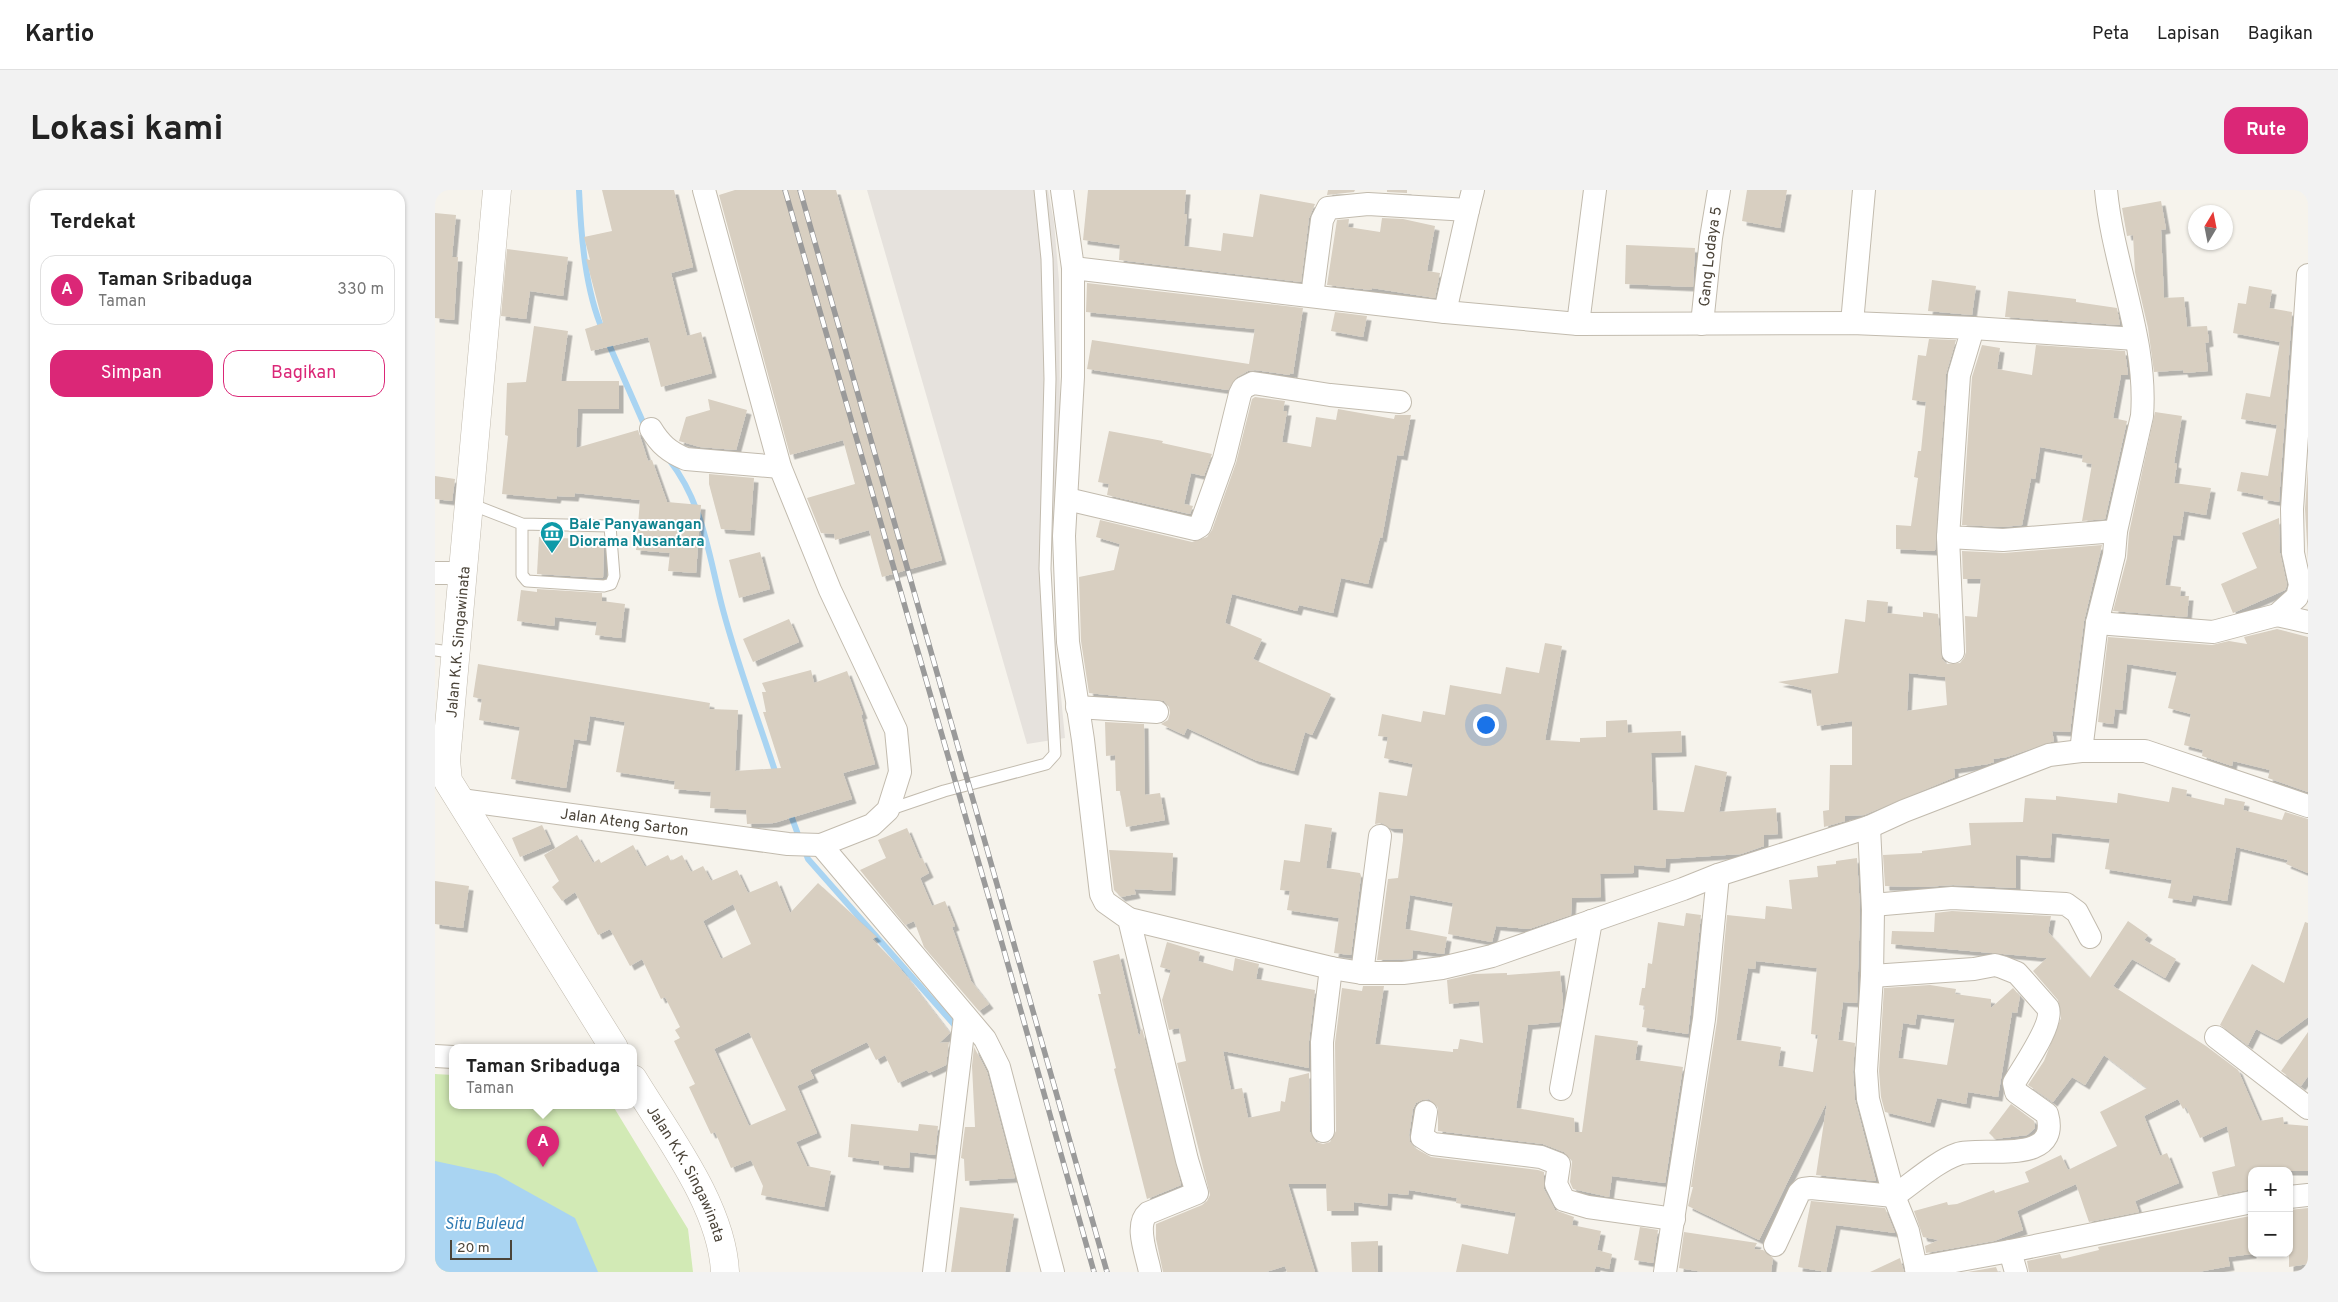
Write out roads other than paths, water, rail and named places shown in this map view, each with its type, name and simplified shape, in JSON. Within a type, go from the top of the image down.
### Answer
[{"type":"street","points":[[704,190],[780,467],[830,590],[896,730],[900,772],[888,810],[872,825],[816,845],[985,1039],[999,1067],[1053,1272]]},
{"type":"street","points":[[1063,190],[1073,268],[1073,377],[1064,536],[1068,642],[1083,740],[1101,894],[1105,902],[1129,919],[1331,968],[1362,973],[1413,971],[1492,956],[1718,875],[1869,827],[1904,811],[2049,755],[2081,751],[2145,751],[2308,806]]},
{"type":"street","points":[[1578,324],[1595,190]]},
{"type":"street","name":"Gang Lodaya 5","points":[[1703,324],[1711,238],[1719,190]]},
{"type":"street","points":[[1852,323],[1864,190]]},
{"type":"street","points":[[2081,751],[2097,623],[2114,555],[2116,531],[2142,416],[2143,387],[2140,352],[2119,265],[2107,190]]},
{"type":"street","name":"Jalan K.K. Singawinata","points":[[448,792],[447,760],[443,734],[446,651],[464,573],[468,503],[499,193]]},
{"type":"street","points":[[1313,296],[1322,220],[1328,208],[1368,197],[1471,200],[1445,312]]},
{"type":"street","points":[[1073,268],[1445,312],[1578,324],[1852,323],[1973,328],[2136,339]]},
{"type":"street","points":[[2097,623],[2213,632],[2277,615],[2297,597],[2304,581],[2293,553],[2291,509],[2305,357],[2308,275]]},
{"type":"street","points":[[1953,652],[1948,537],[1959,375],[1973,328]]},
{"type":"street","points":[[1067,499],[1195,529],[1200,526],[1215,486],[1240,394],[1247,385],[1253,383],[1330,395],[1400,402]]},
{"type":"street","points":[[651,429],[660,444],[676,455],[686,459],[780,467]]},
{"type":"street","points":[[1948,537],[2003,540],[2116,531]]},
{"type":"street","points":[[435,573],[464,573]]},
{"type":"street","points":[[2277,615],[2308,622]]},
{"type":"street","points":[[1077,707],[1157,712]]},
{"type":"street","points":[[448,792],[611,1044]]},
{"type":"street","name":"Jalan Ateng Sarton","points":[[448,792],[788,844],[816,845]]},
{"type":"street","points":[[1869,827],[1873,905],[1872,976],[1866,1071],[1868,1100],[1916,1270],[2013,1262],[2248,1203]]},
{"type":"street","points":[[1362,973],[1380,836]]},
{"type":"street","points":[[1666,1271],[1704,1018],[1718,875]]},
{"type":"street","points":[[1873,905],[1952,898],[2066,904],[2077,912],[2091,937]]},
{"type":"street","points":[[1129,919],[1187,1160],[1197,1193],[1148,1213],[1142,1218],[1141,1226],[1150,1272]]},
{"type":"street","points":[[1561,1089],[1591,921]]},
{"type":"street","points":[[1872,976],[1974,970],[1995,965],[2017,974],[2048,1008],[2050,1013],[2046,1026],[2014,1083],[2016,1092],[2047,1114],[2049,1125],[2043,1139],[2029,1149],[2008,1153],[1960,1153],[1947,1159],[1901,1214]]},
{"type":"street","points":[[1323,1131],[1322,1042],[1331,968]]},
{"type":"street","points":[[933,1272],[965,1016]]},
{"type":"street","points":[[2216,1037],[2308,1108]]},
{"type":"street","points":[[435,1056],[449,1057]]},
{"type":"street","name":"Jalan K.K. Singawinata","points":[[637,1087],[667,1131],[705,1200],[724,1252],[725,1272]]},
{"type":"street","points":[[1426,1112],[1422,1137],[1433,1144],[1541,1157],[1559,1164],[1556,1184],[1564,1200],[1588,1207],[1674,1219]]},
{"type":"street","points":[[1775,1245],[1799,1193],[1803,1189],[1811,1188],[1901,1214]]},
{"type":"street","points":[[2293,1197],[2308,1195]]},
{"type":"lane","points":[[888,810],[944,791],[1045,764],[1055,754],[1045,569],[1050,369],[1047,259],[1040,190]]},
{"type":"lane","points":[[468,503],[522,524],[610,526],[614,576],[611,584],[604,586],[527,581],[522,575],[522,524]]},
{"type":"water","name":"Situ Buleud","points":[[435,1161],[496,1174],[575,1218],[598,1272],[435,1272]]},
{"type":"waterway","points":[[579,190],[588,280],[603,331]]},
{"type":"waterway","points":[[607,340],[646,429]]},
{"type":"waterway","points":[[670,461],[691,496],[698,514],[729,631],[777,777]]},
{"type":"waterway","points":[[789,810],[800,840]]},
{"type":"waterway","points":[[804,849],[808,859],[958,1029]]},
{"type":"railway","points":[[785,190],[1003,947],[1094,1272]]},
{"type":"railway","points":[[800,190],[1107,1272]]},
{"type":"place","name":"Bale Panyawangan Diorama Nusantara","points":[[552,554]]},
{"type":"place","name":"Taman Sribaduga","points":[[543,1167]]}]
